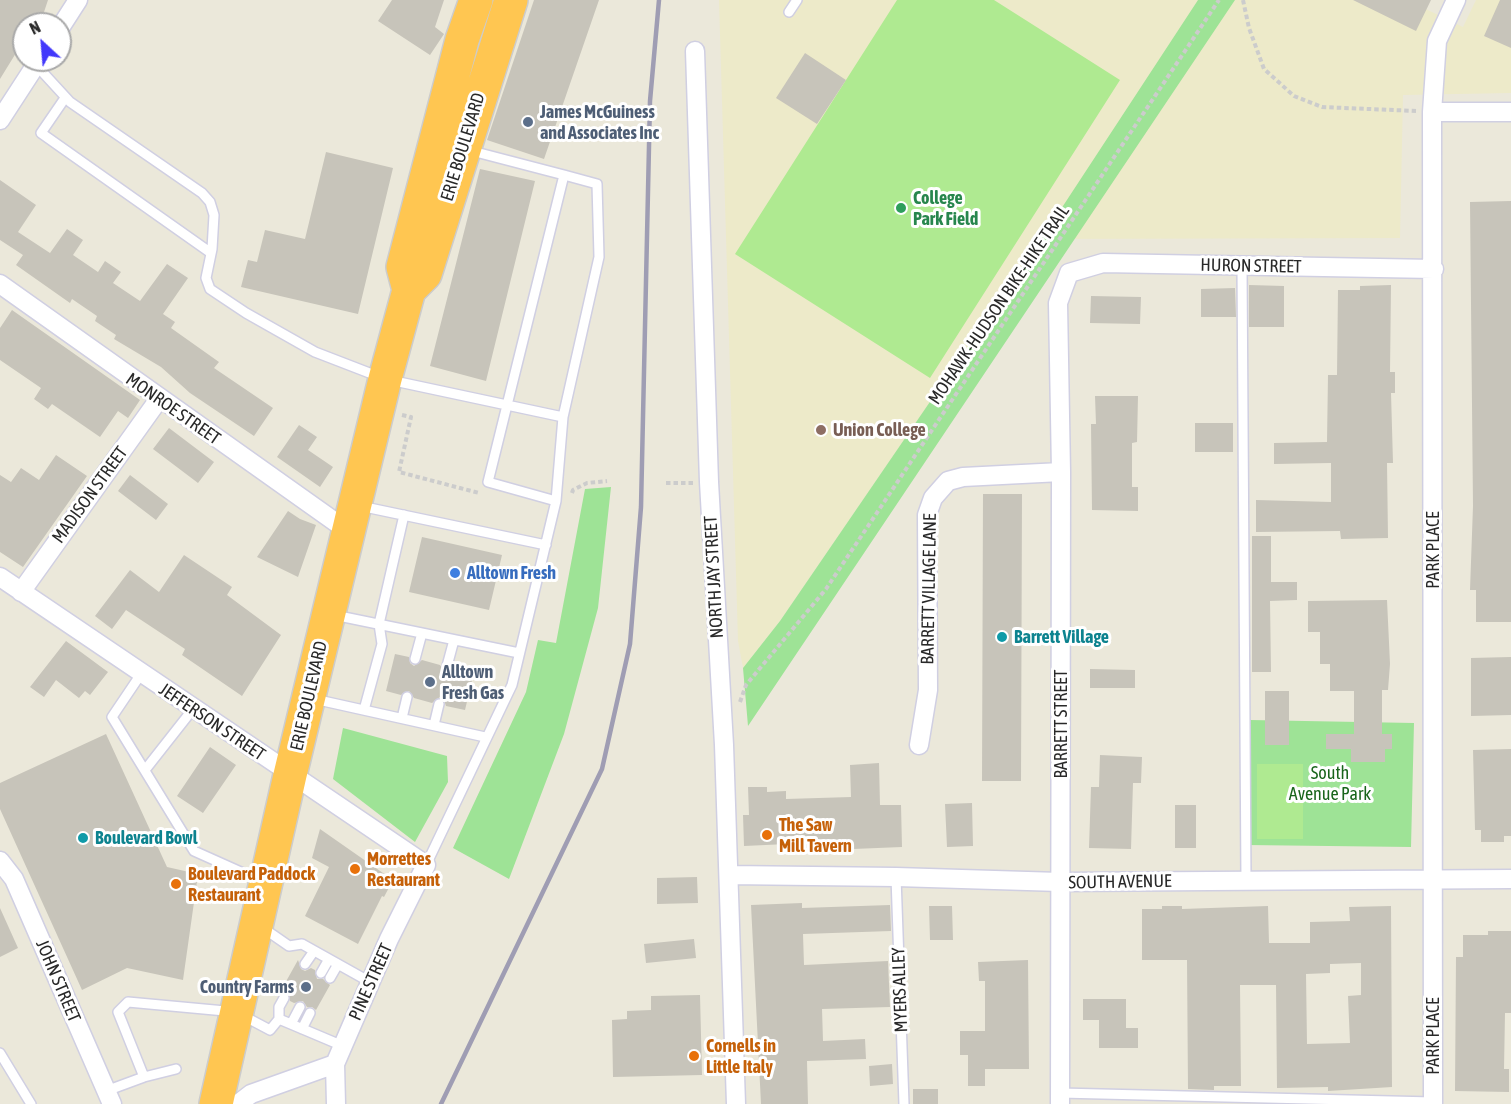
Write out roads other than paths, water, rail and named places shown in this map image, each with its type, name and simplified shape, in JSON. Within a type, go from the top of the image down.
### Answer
[{"type":"highway","name":"ERIE BOULEVARD","points":[[216,1104],[290,775],[385,379],[409,290],[403,267],[459,51],[476,0]]},
{"type":"highway","name":"ERIE BOULEVARD","points":[[409,290],[425,274],[510,0]]},
{"type":"street","name":"PARK PLACE","points":[[1433,1103],[1434,269],[1432,112],[1437,41],[1456,0]]},
{"type":"street","name":"NORTH JAY STREET","points":[[695,51],[709,482],[724,745],[736,1104]]},
{"type":"street","points":[[0,120],[32,72]]},
{"type":"street","points":[[1432,112],[1511,112]]},
{"type":"street","name":"HURON STREET","points":[[1069,273],[1103,264],[1434,269]]},
{"type":"street","name":"BARRETT STREET","points":[[1060,1099],[1061,472],[1058,303],[1069,273]]},
{"type":"street","name":"MONROE STREET","points":[[0,284],[159,399],[352,518]]},
{"type":"street","name":"MADISON STREET","points":[[21,592],[159,399]]},
{"type":"street","name":"BARRETT VILLAGE LANE","points":[[919,745],[928,690],[927,515],[933,498],[939,488],[948,481],[963,477],[1061,472]]},
{"type":"street","name":"JEFFERSON STREET","points":[[0,578],[426,865]]},
{"type":"street","name":"JOHN STREET","points":[[0,861],[14,879],[109,1097]]},
{"type":"street","name":"PINE STREET","points":[[336,1104],[335,1064],[370,982],[426,865]]},
{"type":"street","name":"SOUTH AVENUE","points":[[729,875],[896,876],[1060,882],[1511,879]]},
{"type":"street","points":[[238,1104],[251,1094],[335,1064]]},
{"type":"lane","points":[[789,12],[797,0]]},
{"type":"lane","points":[[45,72],[65,98],[202,193],[210,202],[214,215],[211,253],[206,278],[210,288],[246,313],[342,365],[385,379],[563,417]]},
{"type":"lane","points":[[65,98],[41,133],[211,253]]},
{"type":"lane","points":[[426,865],[485,737],[512,685],[556,501],[563,417],[598,257],[597,184],[463,148]]},
{"type":"lane","points":[[556,501],[488,482],[564,175]]},
{"type":"lane","points":[[1242,266],[1246,880]]},
{"type":"lane","points":[[364,710],[382,644],[379,624],[404,515]]},
{"type":"lane","points":[[352,518],[404,515],[546,545]]},
{"type":"lane","points":[[329,614],[519,653]]},
{"type":"lane","points":[[415,659],[422,633]]},
{"type":"lane","points":[[447,666],[454,640]]},
{"type":"lane","points":[[141,674],[112,717],[194,851],[266,883]]},
{"type":"lane","points":[[402,718],[407,697]]},
{"type":"lane","points":[[309,698],[485,737]]},
{"type":"lane","points":[[434,725],[440,704]]},
{"type":"lane","points":[[145,771],[193,709]]},
{"type":"lane","name":"MYERS ALLEY","points":[[896,876],[904,1104]]},
{"type":"lane","points":[[257,923],[289,946],[303,944],[370,982]]},
{"type":"lane","points":[[305,964],[314,951]]},
{"type":"lane","points":[[329,959],[325,976],[338,964]]},
{"type":"lane","points":[[144,1077],[118,1012],[128,1002],[236,1012],[270,1030],[279,1019],[279,1007],[284,998]]},
{"type":"lane","points":[[291,1024],[300,1007]]},
{"type":"lane","points":[[302,1029],[310,1012]]},
{"type":"lane","points":[[279,1019],[343,1046]]},
{"type":"lane","points":[[0,1053],[31,1104]]},
{"type":"lane","points":[[109,1097],[144,1077],[176,1069]]},
{"type":"lane","points":[[1060,1099],[1433,1103]]},
{"type":"railway","points":[[441,1104],[602,769],[630,644],[641,507],[650,101],[659,0]]},
{"type":"place","name":"James McGuiness and Associates Inc","points":[[528,122]]},
{"type":"place","name":"College Park Field","points":[[901,208]]},
{"type":"place","name":"Union College","points":[[821,430]]},
{"type":"place","name":"Alltown Fresh","points":[[455,573]]},
{"type":"place","name":"Barrett Village","points":[[1002,637]]},
{"type":"place","name":"Alltown Fresh Gas","points":[[430,682]]},
{"type":"place","name":"The Saw Mill Tavern","points":[[767,835]]},
{"type":"place","name":"Boulevard Bowl","points":[[83,838]]},
{"type":"place","name":"Morrettes Restaurant","points":[[355,869]]},
{"type":"place","name":"Boulevard Paddock Restaurant","points":[[176,884]]},
{"type":"place","name":"Country Farms","points":[[306,987]]},
{"type":"place","name":"Cornells in Little Italy","points":[[694,1056]]},
{"type":"park label","name":"South Avenue Park","points":[[1330,783]]}]
